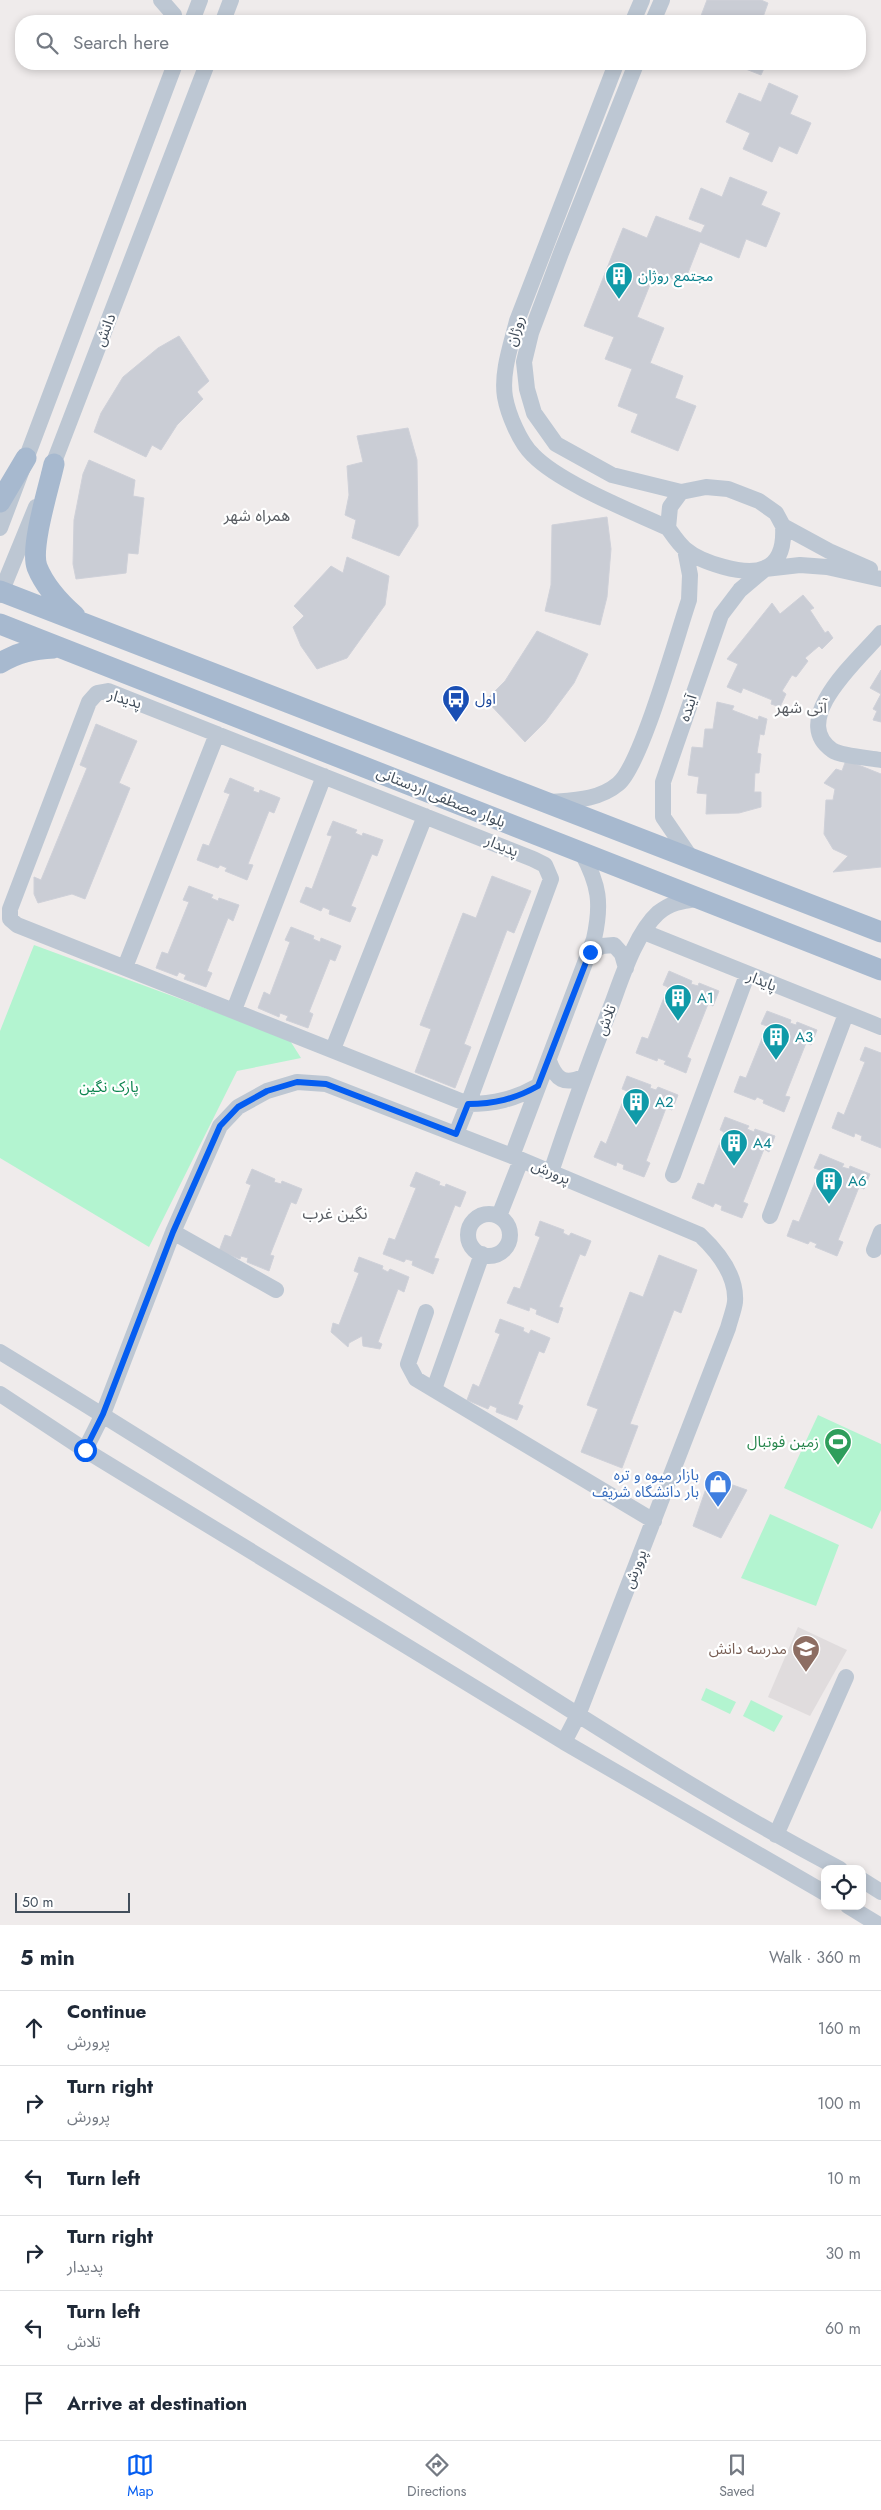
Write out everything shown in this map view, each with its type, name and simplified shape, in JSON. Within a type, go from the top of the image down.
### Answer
[{"type":"main road","points":[[0,502],[26,458]]},
{"type":"main road","points":[[54,464],[36,547],[37,565],[48,587],[80,621]]},
{"type":"main road","points":[[1,592],[550,802],[881,932]]},
{"type":"main road","name":"بلوار مصطفی اردستانی","points":[[0,624],[881,970]]},
{"type":"main road","points":[[115,668],[107,660],[105,649],[112,640],[124,638]]},
{"type":"main road","points":[[0,663],[12,655],[33,648],[62,648]]},
{"type":"street","points":[[161,0],[174,15]]},
{"type":"street","points":[[194,15],[200,0]]},
{"type":"street","points":[[225,15],[231,0]]},
{"type":"street","points":[[636,15],[642,0]]},
{"type":"street","points":[[656,15],[662,0]]},
{"type":"street","name":"دانش","points":[[0,528],[173,70]]},
{"type":"street","name":"دانش","points":[[1,592],[54,464],[205,70]]},
{"type":"street","name":"روژان","points":[[614,70],[517,322],[507,360],[504,396],[512,422],[532,455],[563,477],[668,528]]},
{"type":"street","name":"روژان","points":[[634,70],[561,253],[531,333],[524,362],[527,388],[534,413],[556,444],[612,475],[681,492]]},
{"type":"street","points":[[546,246],[561,253]]},
{"type":"street","points":[[765,569],[778,558],[784,542],[783,526],[776,513],[759,501],[728,489],[706,487],[681,492],[670,507],[668,528],[684,549],[706,562],[734,570],[765,569],[800,565],[827,566],[881,579]]},
{"type":"street","points":[[783,526],[829,551],[881,573]]},
{"type":"street","points":[[550,802],[592,798],[619,784],[636,758],[689,600],[690,575],[684,549]]},
{"type":"street","name":"آینده","points":[[691,858],[663,817],[663,782],[722,615],[740,590],[765,569]]},
{"type":"street","points":[[881,633],[858,661],[840,677],[824,701],[818,725],[821,738],[832,751],[881,760]]},
{"type":"street","name":"پدیدار","points":[[468,1104],[551,879],[545,866],[533,858],[108,691],[97,693],[89,702],[10,909],[10,919],[17,925],[468,1104],[502,1102],[522,1095],[538,1086]]},
{"type":"street","points":[[125,968],[216,734]]},
{"type":"street","points":[[234,1010],[324,776]]},
{"type":"street","points":[[333,1049],[425,816]]},
{"type":"street","points":[[498,1216],[538,1086],[590,952],[598,918],[599,895],[594,874],[582,853]]},
{"type":"street","name":"تلاش","points":[[550,1172],[583,1077],[626,968],[644,932],[657,914],[672,903],[696,898]]},
{"type":"street","name":"پایدار","points":[[644,932],[747,975],[881,1027]]},
{"type":"street","points":[[590,952],[602,946],[614,946],[622,954],[626,968]]},
{"type":"street","points":[[672,1175],[747,975]]},
{"type":"street","points":[[770,1216],[846,1014]]},
{"type":"street","points":[[549,1061],[553,1072],[561,1080],[572,1082],[583,1077]]},
{"type":"street","name":"پرورش","points":[[85,1450],[103,1414],[173,1232],[220,1126],[238,1107],[267,1091],[297,1082],[326,1084],[517,1158],[700,1234],[718,1251],[730,1275],[735,1301],[728,1328],[578,1715],[564,1742]]},
{"type":"street","points":[[456,1134],[468,1104]]},
{"type":"street","points":[[483,1215],[498,1216],[506,1223],[509,1229],[509,1242],[501,1252],[489,1255],[482,1254],[472,1246],[469,1234],[470,1228],[473,1222],[483,1215]]},
{"type":"street","points":[[173,1232],[276,1290]]},
{"type":"street","points":[[874,1250],[881,1232]]},
{"type":"street","points":[[434,1389],[482,1254]]},
{"type":"street","points":[[426,1312],[408,1364],[416,1378],[654,1521]]},
{"type":"street","points":[[0,1352],[103,1414],[578,1715],[776,1835],[832,1865]]},
{"type":"street","points":[[0,1394],[85,1450],[564,1742],[821,1891]]},
{"type":"street","points":[[776,1835],[846,1677]]},
{"type":"street","points":[[866,1883],[881,1892]]},
{"type":"street","points":[[854,1910],[879,1925]]},
{"type":"shaded area","name":"مدرسه دانش","points":[[798,1627],[847,1650],[810,1716],[768,1697]]},
{"type":"green space","name":"پارک نگین","points":[[34,945],[289,1039],[301,1058],[237,1071],[149,1247],[0,1158],[0,1031]]},
{"type":"green space","name":"زمین فوتبال","points":[[818,1415],[881,1444],[881,1510],[872,1529],[784,1488]]},
{"type":"green space","points":[[770,1514],[839,1545],[816,1606],[741,1578]]},
{"type":"green space","points":[[706,1688],[736,1702],[730,1714],[701,1700]]},
{"type":"green space","points":[[751,1700],[783,1716],[774,1732],[743,1716]]},
{"type":"building","points":[[707,0],[761,0],[768,3],[764,15],[701,15]]},
{"type":"building","points":[[748,70],[763,70],[761,75]]},
{"type":"building","points":[[769,83],[798,96],[790,114],[811,123],[797,154],[779,146],[772,162],[743,149],[750,133],[726,122],[739,93],[761,102]]},
{"type":"building","name":"مجتمع روژان","points":[[730,177],[767,192],[761,205],[780,213],[766,247],[746,239],[739,258],[700,242],[684,283],[655,272],[637,317],[664,328],[650,363],[683,376],[675,398],[696,406],[678,451],[631,432],[638,414],[618,406],[632,369],[605,359],[614,337],[584,326],[623,228],[647,238],[656,216],[701,233],[705,225],[689,219],[701,188],[722,197]]},
{"type":"building","points":[[179,336],[209,381],[197,392],[203,399],[177,425],[161,450],[152,445],[146,457],[94,432],[101,413],[123,377],[158,348]]},
{"type":"building","points":[[408,428],[417,460],[418,526],[399,556],[352,538],[356,520],[345,515],[349,495],[347,466],[363,462],[357,436]]},
{"type":"building","points":[[89,460],[135,480],[133,496],[144,498],[138,554],[128,553],[126,573],[76,579],[73,564],[74,520],[83,474]]},
{"type":"building","points":[[607,517],[611,549],[607,597],[600,625],[545,611],[551,585],[552,525]]},
{"type":"building","points":[[347,557],[389,576],[385,605],[347,658],[317,669],[301,646],[293,627],[304,616],[294,606],[331,566],[343,573]]},
{"type":"building","points":[[803,595],[814,608],[810,610],[825,633],[828,631],[833,638],[822,649],[819,646],[805,658],[808,661],[796,677],[792,675],[782,691],[786,694],[780,707],[771,704],[772,700],[743,688],[741,693],[727,687],[738,664],[727,659],[772,603],[780,614]]},
{"type":"building","points":[[537,631],[588,654],[574,683],[545,722],[525,742],[486,700],[505,681]]},
{"type":"building","points":[[881,670],[881,694],[870,688]]},
{"type":"building","points":[[881,694],[881,722],[873,720],[877,711],[873,709]]},
{"type":"building","points":[[717,702],[734,706],[732,710],[758,720],[759,716],[767,719],[764,735],[760,734],[757,753],[761,754],[759,773],[755,773],[754,792],[761,792],[761,807],[739,813],[706,814],[707,794],[697,793],[699,777],[688,775],[692,747],[703,748],[705,729],[713,729]]},
{"type":"building","points":[[96,724],[137,741],[119,783],[130,788],[85,899],[72,894],[38,903],[34,894],[34,877],[41,880],[87,768],[80,765]]},
{"type":"building","points":[[846,760],[881,774],[881,867],[833,872],[848,856],[833,849],[824,834],[826,800],[833,800],[835,789],[824,783],[836,769],[842,771]]},
{"type":"building","points":[[230,778],[254,788],[253,791],[259,793],[260,790],[280,798],[274,813],[269,811],[248,864],[253,865],[247,880],[225,871],[227,868],[220,865],[218,868],[197,860],[203,844],[209,846],[230,794],[224,792]]},
{"type":"building","points":[[333,821],[357,830],[355,833],[362,836],[363,833],[383,840],[377,856],[372,854],[351,906],[356,908],[350,922],[329,914],[330,910],[323,907],[321,911],[300,902],[306,887],[312,889],[332,836],[327,835]]},
{"type":"building","points":[[492,876],[531,891],[514,933],[507,930],[464,1044],[471,1047],[455,1088],[415,1072],[431,1029],[420,1025],[463,913],[476,918]]},
{"type":"building","points":[[189,886],[213,895],[211,898],[218,901],[219,898],[239,905],[233,921],[228,918],[207,971],[212,973],[206,987],[184,979],[186,975],[179,972],[177,976],[156,968],[162,952],[168,954],[189,902],[183,900]]},
{"type":"building","points":[[291,927],[314,936],[313,939],[320,942],[321,938],[341,946],[335,961],[330,959],[309,1012],[313,1014],[308,1028],[286,1020],[288,1016],[280,1013],[279,1017],[258,1008],[264,992],[270,995],[290,942],[285,940]]},
{"type":"building","name":"A1","points":[[669,971],[692,981],[691,984],[698,986],[699,983],[719,991],[713,1006],[708,1004],[687,1057],[691,1059],[686,1073],[664,1064],[666,1061],[658,1058],[657,1061],[636,1053],[642,1037],[648,1039],[668,987],[663,985]]},
{"type":"building","name":"A3","points":[[767,1011],[791,1020],[790,1023],[796,1025],[797,1022],[817,1030],[811,1045],[806,1043],[785,1096],[790,1097],[784,1112],[763,1103],[764,1100],[757,1097],[755,1100],[734,1092],[740,1076],[746,1078],[767,1026],[761,1024]]},
{"type":"building","points":[[865,1047],[881,1053],[881,1148],[861,1140],[862,1136],[855,1133],[854,1137],[832,1128],[838,1112],[844,1115],[865,1062],[860,1060]]},
{"type":"building","name":"A2","points":[[627,1076],[651,1085],[650,1088],[656,1090],[658,1087],[678,1095],[672,1110],[666,1108],[646,1161],[650,1163],[644,1177],[623,1169],[624,1165],[617,1162],[616,1166],[594,1157],[601,1141],[606,1144],[627,1091],[622,1089]]},
{"type":"building","name":"A4","points":[[725,1117],[749,1126],[747,1129],[754,1132],[755,1129],[775,1136],[769,1152],[764,1149],[743,1202],[748,1204],[742,1218],[721,1210],[722,1206],[715,1203],[713,1207],[692,1198],[698,1183],[704,1185],[724,1132],[720,1130]]},
{"type":"building","name":"A6","points":[[820,1154],[844,1164],[842,1167],[849,1169],[850,1166],[870,1174],[864,1189],[859,1187],[838,1240],[843,1242],[837,1256],[815,1247],[817,1244],[810,1241],[808,1244],[787,1236],[793,1220],[799,1222],[820,1170],[814,1168]]},
{"type":"building","points":[[252,1169],[275,1179],[274,1182],[281,1184],[282,1181],[302,1189],[296,1204],[291,1202],[270,1255],[274,1256],[269,1271],[247,1262],[248,1258],[241,1256],[240,1259],[219,1251],[225,1235],[231,1237],[251,1185],[246,1183]]},
{"type":"building","points":[[416,1172],[440,1182],[439,1185],[445,1187],[446,1184],[466,1192],[460,1207],[455,1205],[434,1258],[439,1259],[433,1274],[412,1265],[413,1261],[406,1259],[404,1262],[383,1254],[389,1238],[395,1240],[416,1188],[410,1186]]},
{"type":"building","points":[[540,1221],[564,1230],[563,1233],[569,1236],[571,1233],[591,1241],[585,1256],[580,1254],[559,1307],[563,1308],[558,1323],[536,1314],[537,1310],[530,1307],[529,1311],[507,1303],[514,1287],[520,1289],[540,1237],[535,1235]]},
{"type":"building","points":[[659,1255],[697,1270],[681,1313],[674,1310],[630,1424],[638,1426],[622,1468],[581,1452],[598,1409],[587,1405],[630,1292],[643,1297]]},
{"type":"building","points":[[359,1257],[383,1266],[382,1269],[388,1272],[390,1269],[409,1277],[404,1292],[398,1289],[378,1342],[382,1344],[380,1349],[363,1346],[362,1336],[349,1343],[348,1347],[331,1332],[333,1323],[339,1325],[359,1273],[354,1271]]},
{"type":"building","points":[[500,1319],[524,1328],[523,1331],[529,1334],[531,1330],[550,1338],[544,1353],[539,1351],[518,1404],[523,1406],[517,1420],[496,1412],[497,1408],[490,1405],[488,1409],[467,1400],[473,1384],[479,1387],[500,1334],[495,1332]]},
{"type":"building","name":"بازار میوه و تره بار دانشگاه شریف","points":[[710,1477],[747,1490],[721,1538],[693,1526]]},
{"type":"place","name":"مجتمع روژان","points":[[619,300]]},
{"type":"place","name":"اول","points":[[456,723]]},
{"type":"place","name":"A1","points":[[678,1022]]},
{"type":"place","name":"A3","points":[[776,1061]]},
{"type":"place","name":"A2","points":[[636,1126]]},
{"type":"place","name":"A4","points":[[734,1167]]},
{"type":"place","name":"A6","points":[[829,1205]]},
{"type":"place","name":"زمین فوتبال","points":[[838,1466]]},
{"type":"place","name":"بازار میوه و تره بار دانشگاه شریف","points":[[718,1508]]},
{"type":"place","name":"مدرسه دانش","points":[[806,1673]]},
{"type":"district","name":"همراه شهر","points":[[257,515]]},
{"type":"district","name":"آتی شهر","points":[[801,707]]},
{"type":"district","name":"نگین غرب","points":[[335,1213]]},
{"type":"route","points":[[85,1450],[103,1414],[173,1232],[220,1126],[238,1107],[267,1091],[297,1082],[326,1084],[456,1134],[468,1104],[502,1102],[522,1095],[538,1086],[590,952]]}]
